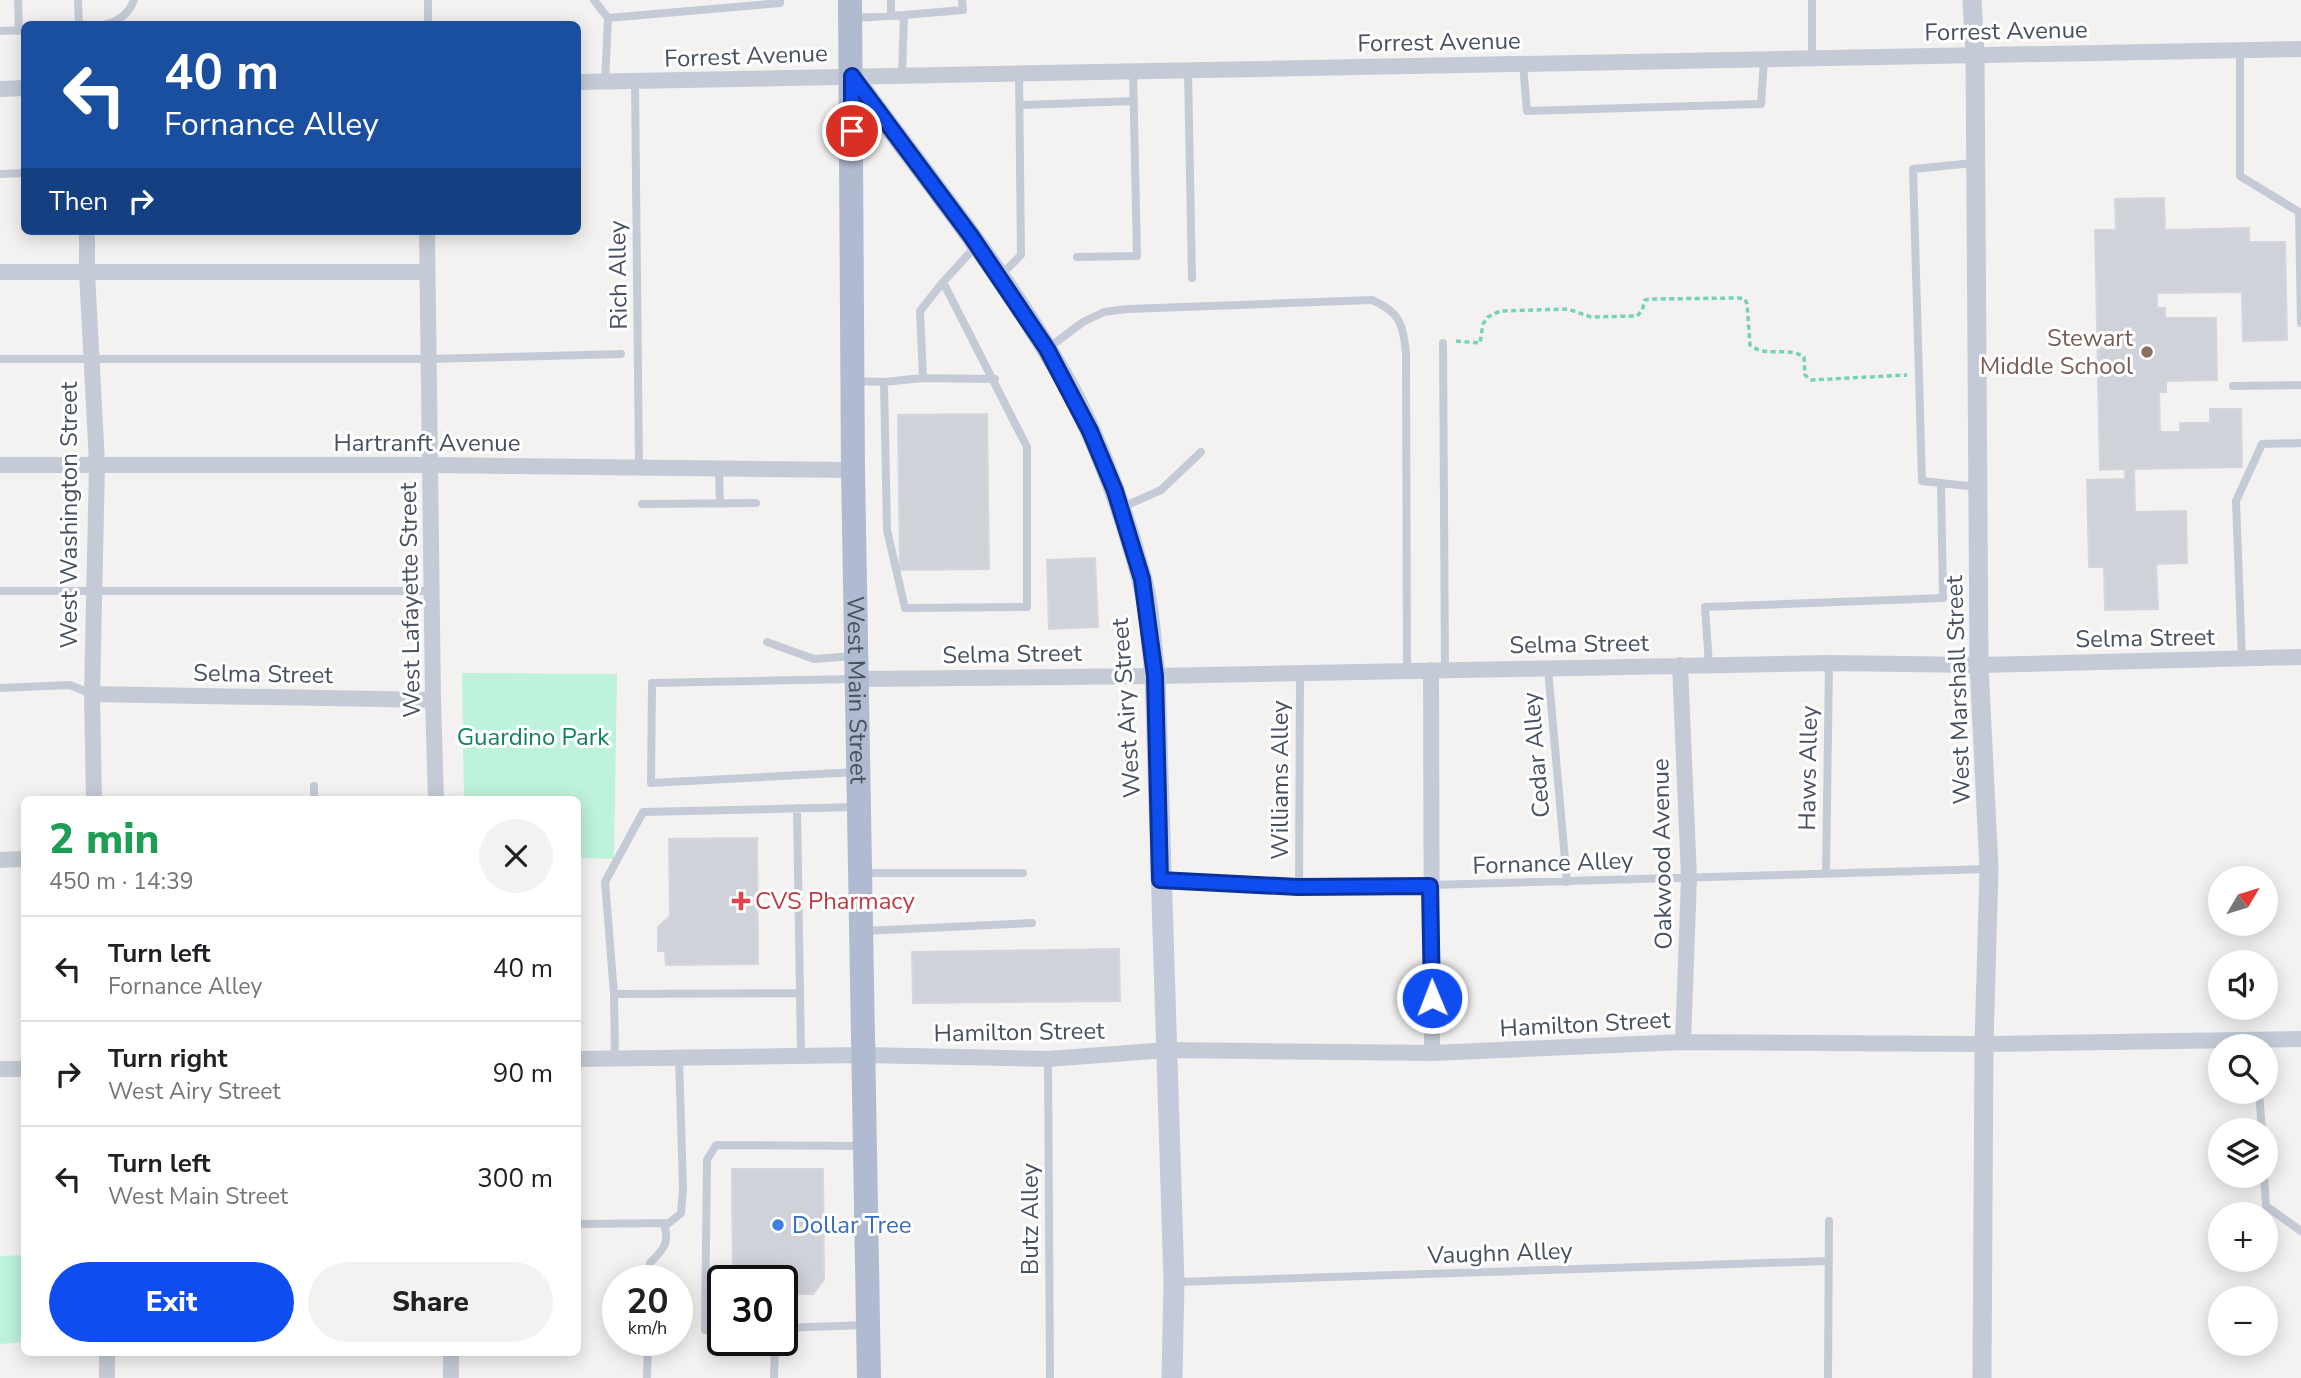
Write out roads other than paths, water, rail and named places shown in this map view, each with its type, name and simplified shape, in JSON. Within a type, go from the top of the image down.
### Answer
[{"type":"main road","name":"West Main Street","points":[[850,9],[853,470],[869,1378]]},
{"type":"main road","name":"West Airy Street","points":[[852,76],[977,245],[1047,349],[1090,431],[1120,508],[1142,579],[1155,676],[1174,1282],[1172,1378]]},
{"type":"street","name":"West Marshall Street","points":[[1972,0],[1975,53],[1979,665],[1989,869],[1984,1044],[1982,1378]]},
{"type":"street","name":"Forrest Avenue","points":[[581,82],[1975,53],[2301,49]]},
{"type":"street","points":[[0,89],[21,88]]},
{"type":"street","name":"West Washington Street","points":[[88,235],[87,272],[97,464],[92,694],[94,796]]},
{"type":"street","name":"West Lafayette Street","points":[[427,235],[436,796]]},
{"type":"street","points":[[0,272],[427,272]]},
{"type":"street","name":"Hartranft Avenue","points":[[0,465],[431,465],[853,470]]},
{"type":"street","name":"Selma Street","points":[[857,667],[1155,676],[1829,663],[1979,665],[2301,657]]},
{"type":"street","name":"Oakwood Avenue","points":[[1680,665],[1689,878],[1683,1042]]},
{"type":"street","points":[[1432,1054],[1430,886],[1438,670]]},
{"type":"street","name":"Selma Street","points":[[92,694],[433,700]]},
{"type":"street","points":[[0,860],[21,859]]},
{"type":"street","name":"Hamilton Street","points":[[2278,1042],[2301,1039]]},
{"type":"street","name":"Hamilton Street","points":[[581,1059],[863,1055],[1048,1059],[1167,1050],[1432,1054],[1683,1042],[2208,1044]]},
{"type":"street","points":[[0,1069],[21,1069]]},
{"type":"street","points":[[107,1356],[107,1378]]},
{"type":"street","points":[[451,1356],[452,1378]]},
{"type":"lane","points":[[18,0],[21,23]]},
{"type":"lane","points":[[78,0],[79,21]]},
{"type":"lane","points":[[117,21],[130,9],[134,0]]},
{"type":"lane","points":[[428,0],[428,21]]},
{"type":"lane","points":[[594,0],[608,18],[605,83]]},
{"type":"lane","points":[[608,18],[780,4],[780,0]]},
{"type":"lane","points":[[891,0],[891,16]]},
{"type":"lane","points":[[850,9],[891,16],[904,15],[963,10],[962,0]]},
{"type":"lane","points":[[1812,0],[1812,58]]},
{"type":"lane","points":[[902,75],[904,15]]},
{"type":"lane","points":[[0,31],[21,31]]},
{"type":"lane","points":[[2240,50],[2240,176],[2299,212],[2301,323]]},
{"type":"lane","points":[[1523,64],[1527,111],[1761,104],[1764,59]]},
{"type":"lane","points":[[1188,70],[1192,278]]},
{"type":"lane","points":[[1077,257],[1137,256],[1133,71]]},
{"type":"lane","points":[[999,277],[1021,255],[1019,73]]},
{"type":"lane","name":"Rich Alley","points":[[635,82],[639,468]]},
{"type":"lane","points":[[1021,105],[1134,101]]},
{"type":"lane","points":[[1974,163],[1913,169],[1922,481],[1977,487]]},
{"type":"lane","points":[[0,174],[21,173]]},
{"type":"lane","points":[[923,378],[920,311],[977,245]]},
{"type":"lane","points":[[884,382],[887,530],[905,608],[1027,607],[1027,447],[995,379],[943,282]]},
{"type":"lane","points":[[1047,349],[1083,322],[1104,312],[1127,309],[1371,300],[1386,306],[1397,316],[1404,331],[1406,353],[1407,671]]},
{"type":"lane","points":[[1438,670],[1443,343]]},
{"type":"lane","points":[[0,359],[429,359],[621,354]]},
{"type":"lane","points":[[853,381],[995,379]]},
{"type":"lane","points":[[2233,386],[2301,385]]},
{"type":"lane","points":[[2242,659],[2236,501],[2262,444],[2301,443]]},
{"type":"lane","points":[[1120,508],[1161,490],[1201,452]]},
{"type":"lane","points":[[719,469],[720,503]]},
{"type":"lane","points":[[1709,665],[1705,607],[1943,598],[1941,482]]},
{"type":"lane","points":[[642,504],[756,503]]},
{"type":"lane","points":[[0,591],[432,591]]},
{"type":"lane","points":[[767,642],[814,659],[857,667]]},
{"type":"lane","name":"Haws Alley","points":[[1826,874],[1829,663]]},
{"type":"lane","points":[[857,667],[652,682],[651,783],[858,772]]},
{"type":"lane","name":"Cedar Alley","points":[[1548,667],[1567,882]]},
{"type":"lane","name":"Williams Alley","points":[[1298,887],[1300,673]]},
{"type":"lane","points":[[0,688],[70,685],[92,694]]},
{"type":"lane","points":[[314,786],[314,796]]},
{"type":"lane","points":[[615,1058],[614,994],[605,882],[643,811],[859,807]]},
{"type":"lane","points":[[797,808],[801,1055]]},
{"type":"lane","name":"Fornance Alley","points":[[1160,880],[1298,887],[1430,886],[1989,869]]},
{"type":"lane","points":[[860,873],[1023,873]]},
{"type":"lane","points":[[861,932],[1032,923]]},
{"type":"lane","points":[[614,994],[799,993]]},
{"type":"lane","points":[[581,1224],[669,1223],[681,1213],[683,1188],[679,1058]]},
{"type":"lane","name":"Butz Alley","points":[[1048,1059],[1050,1378]]},
{"type":"lane","points":[[707,1330],[707,1160],[716,1145],[865,1146]]},
{"type":"lane","points":[[2265,1188],[2266,1206],[2301,1231]]},
{"type":"lane","points":[[1828,1378],[1829,1221]]},
{"type":"lane","points":[[650,1265],[663,1250],[668,1236],[664,1223]]},
{"type":"lane","name":"Vaughn Alley","points":[[1174,1282],[1829,1261]]},
{"type":"lane","points":[[798,1327],[868,1325]]},
{"type":"lane","points":[[648,1356],[648,1378]]},
{"type":"lane","points":[[774,1378],[775,1356]]},
{"type":"place","name":"Stewart Middle School","points":[[2147,352]]},
{"type":"place","name":"CVS Pharmacy","points":[[741,901]]},
{"type":"place","name":"Dollar Tree","points":[[778,1225]]},
{"type":"park label","name":"Guardino Park","points":[[533,737]]}]
